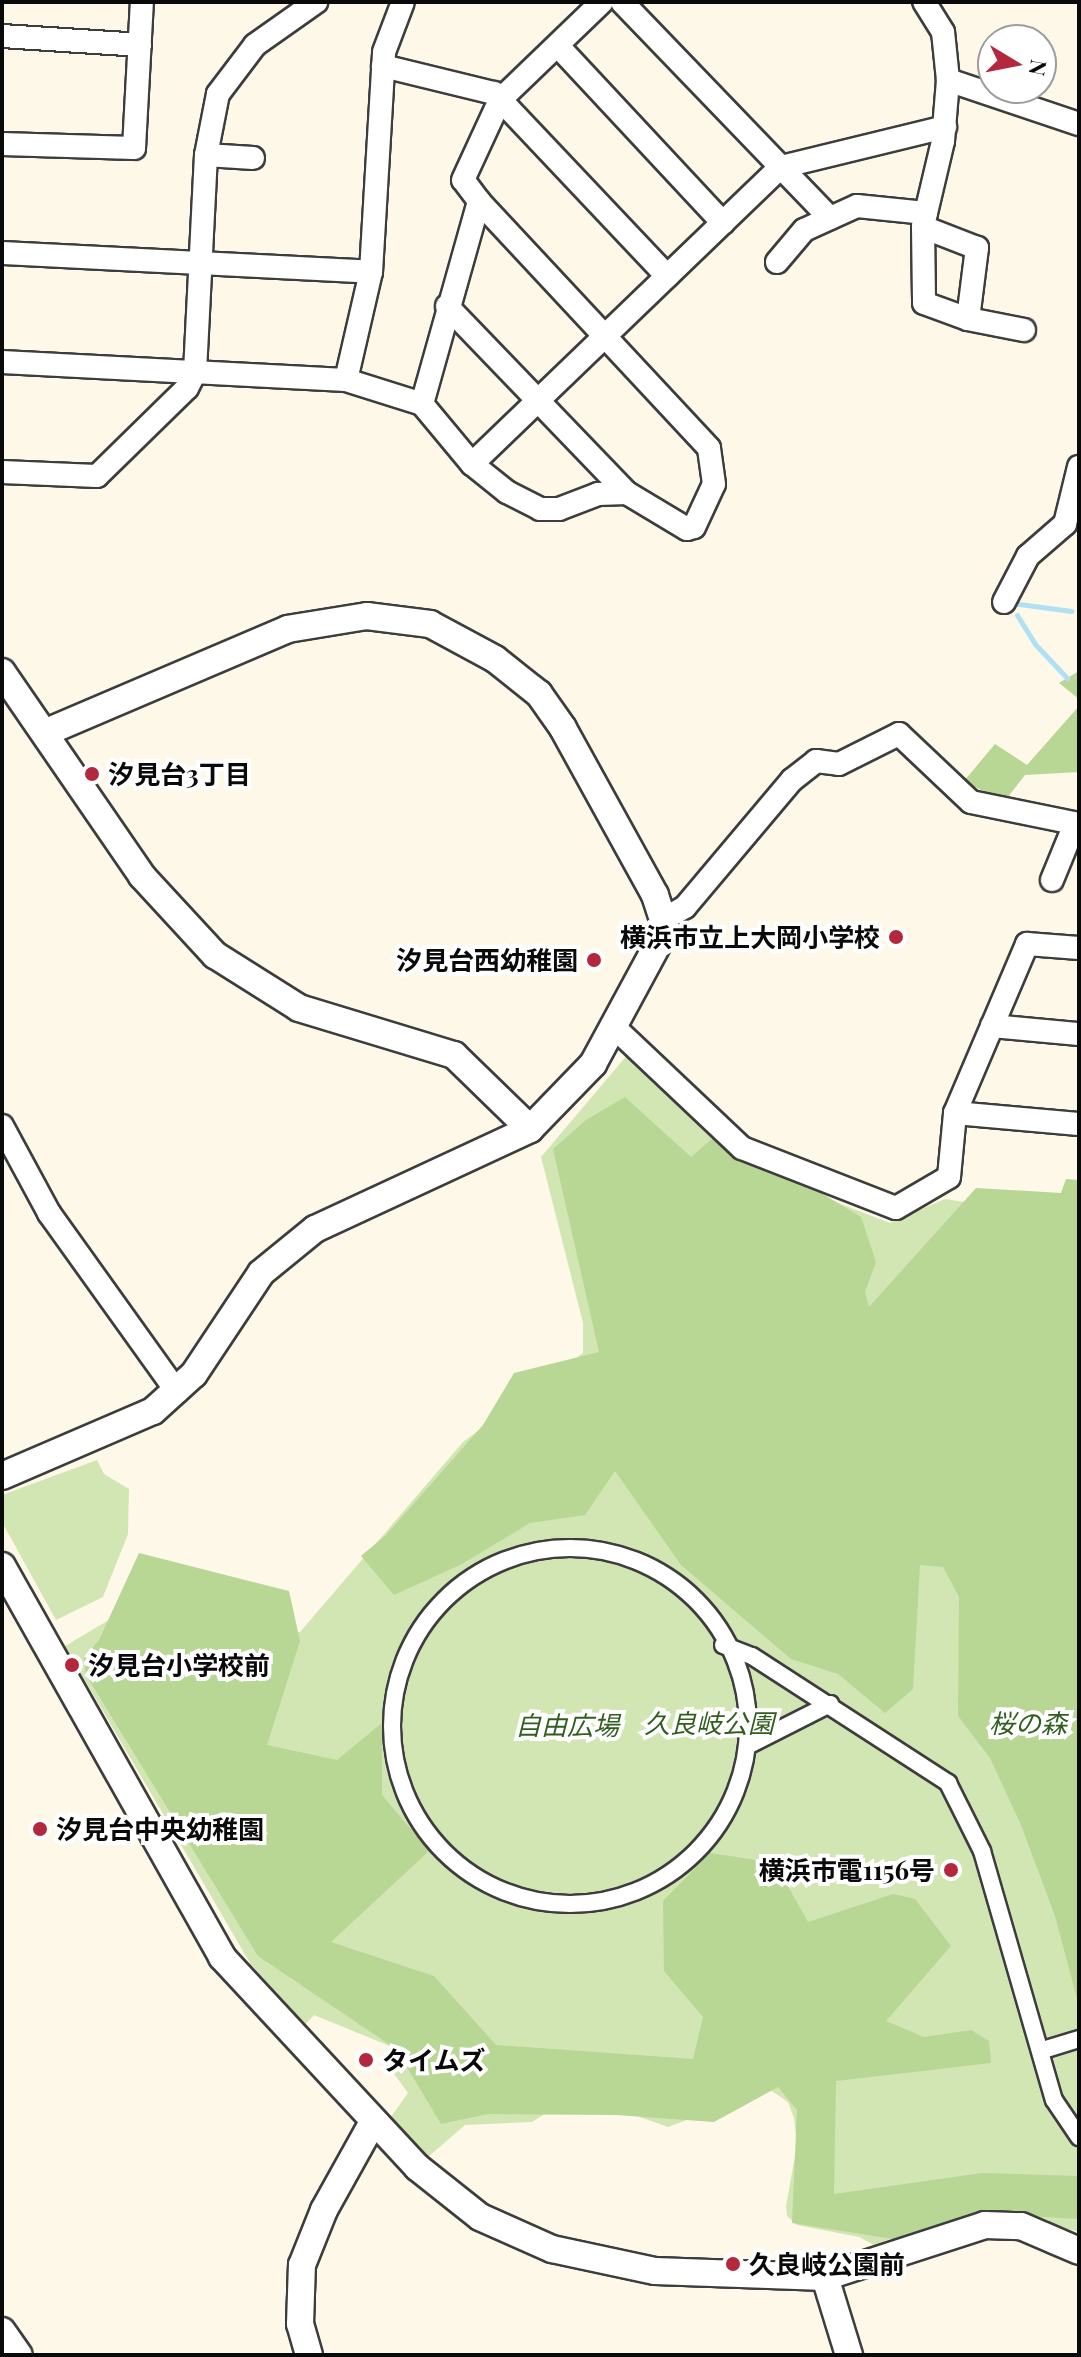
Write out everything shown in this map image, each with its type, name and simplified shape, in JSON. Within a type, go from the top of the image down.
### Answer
[{"type":"street","points":[[2,144],[134,148],[142,2]]},
{"type":"street","points":[[2,472],[97,476],[187,388],[195,372],[206,155],[218,94],[255,45],[316,2]]},
{"type":"street","points":[[346,380],[371,272],[383,66],[403,2]]},
{"type":"street","points":[[447,306],[627,493],[687,529],[694,527],[711,496],[713,466],[709,448],[479,201],[463,180],[500,100],[602,2]]},
{"type":"street","points":[[622,2],[830,218]]},
{"type":"street","points":[[924,2],[943,32],[948,80],[945,127],[924,220],[924,303],[968,319],[1024,330]]},
{"type":"street","points":[[2,36],[140,45]]},
{"type":"street","points":[[558,46],[723,223]]},
{"type":"street","points":[[383,66],[494,93],[667,276]]},
{"type":"street","points":[[948,80],[1079,124]]},
{"type":"street","points":[[472,464],[781,167],[945,127]]},
{"type":"street","points":[[206,155],[253,158]]},
{"type":"street","points":[[422,404],[447,306],[479,201]]},
{"type":"street","points":[[777,262],[804,230],[857,206],[924,220],[977,248],[968,319]]},
{"type":"street","points":[[2,253],[371,272]]},
{"type":"street","points":[[2,362],[346,380],[422,404],[472,464],[507,492],[540,509],[559,509],[598,494],[627,493]]},
{"type":"street","points":[[1004,602],[1028,556],[1065,524],[1079,467]]},
{"type":"street","points":[[2,1476],[135,1422],[177,1392],[242,1296],[291,1246],[342,1215],[530,1129],[576,1087],[614,1027],[666,929],[666,918],[563,728],[539,694],[495,659],[430,624],[367,616],[288,629],[44,733]]},
{"type":"street","points":[[2,672],[142,876],[215,955],[299,1008],[454,1055],[530,1129]]},
{"type":"street","points":[[666,918],[685,907],[792,780],[816,761],[839,764],[899,734],[971,802],[1077,824],[1052,880]]},
{"type":"street","points":[[614,1027],[742,1148],[896,1208],[949,1177],[955,1113],[1027,944],[1079,948]]},
{"type":"street","points":[[992,1026],[1079,1034]]},
{"type":"street","points":[[955,1113],[1079,1124]]},
{"type":"street","points":[[2,1126],[56,1223],[177,1392]]},
{"type":"street","points":[[551,1548],[626,1558],[666,1582],[723,1645],[739,1684],[749,1745],[734,1803],[706,1849],[664,1883],[593,1905],[531,1897],[479,1876],[428,1826],[399,1767],[393,1704],[406,1648],[437,1599],[483,1565],[516,1552],[551,1548]]},
{"type":"street","points":[[2,1566],[222,1957],[373,2122],[450,2197],[480,2217],[552,2249],[655,2271],[825,2277],[985,2225],[1021,2226],[1079,2251]]},
{"type":"street","points":[[723,1645],[752,1656],[948,1783],[982,1851],[1043,2050],[1054,2100],[1079,2137]]},
{"type":"street","points":[[749,1745],[830,1704]]},
{"type":"street","points":[[1043,2050],[1079,2039]]},
{"type":"street","points":[[309,2355],[300,2324],[302,2265],[324,2210],[373,2122]]},
{"type":"street","points":[[825,2277],[849,2355]]},
{"type":"street","points":[[2,2331],[19,2355]]},
{"type":"green space","points":[[1079,671],[1079,699],[1059,683]]},
{"type":"green space","points":[[1079,706],[1079,772],[1025,775],[1004,802],[964,781],[995,744],[1027,765]]},
{"type":"green space","name":"久良岐公園","points":[[628,1054],[720,1132],[719,1157],[890,1223],[945,1199],[1079,1219],[1079,2232],[1007,2212],[923,2227],[874,2245],[859,2237],[797,2225],[787,2216],[786,2206],[797,2145],[794,2118],[788,2102],[769,2089],[668,2127],[617,2109],[554,2108],[532,2122],[465,2125],[428,2157],[390,2118],[408,2093],[392,2071],[397,2049],[314,2015],[305,2025],[250,1963],[65,1646],[146,1598],[241,1640],[300,1632],[463,1442],[583,1353],[583,1323],[541,1157]]},
{"type":"green space","name":"桜の森","points":[[625,1097],[691,1157],[720,1132],[861,1217],[876,1262],[865,1292],[869,1307],[976,1188],[1061,1193],[1066,1179],[1079,1180],[1079,2006],[1055,1916],[1021,1825],[990,1758],[958,1716],[959,1597],[943,1567],[920,1565],[913,1689],[885,1713],[838,1674],[791,1659],[681,1565],[615,1471],[585,1515],[530,1523],[462,1564],[394,1595],[361,1556],[386,1535],[483,1425],[514,1373],[599,1352],[553,1149],[586,1120]]},
{"type":"green space","points":[[97,1460],[104,1474],[129,1489],[128,1534],[103,1597],[56,1620],[2,1522],[2,1495]]},
{"type":"green space","points":[[139,1553],[289,1591],[300,1641],[267,1745],[337,1760],[382,1723],[382,1795],[429,1851],[331,1942],[434,1976],[496,2045],[693,2059],[703,2017],[664,1971],[663,1901],[710,1853],[775,1863],[808,1922],[893,1894],[915,1899],[951,1946],[886,2021],[924,2037],[971,2030],[989,2041],[991,2063],[836,2081],[834,2194],[982,2173],[1079,2176],[1079,2219],[995,2214],[905,2241],[792,2223],[797,2110],[778,2087],[714,2122],[617,2115],[488,2114],[441,2124],[396,2049],[258,1956],[86,1675],[84,1658],[99,1640]]},
{"type":"waterway","points":[[1012,603],[1071,611]]},
{"type":"waterway","points":[[1017,615],[1035,644],[1067,678]]},
{"type":"place","name":"汐見台3丁目","points":[[92,774]]},
{"type":"place","name":"横浜市立上大岡小学校","points":[[896,937]]},
{"type":"place","name":"汐見台西幼稚園","points":[[594,960]]},
{"type":"place","name":"汐見台小学校前","points":[[72,1665]]},
{"type":"place","name":"汐見台中央幼稚園","points":[[40,1829]]},
{"type":"place","name":"横浜市電1156号","points":[[951,1870]]},
{"type":"place","name":"タイムズ","points":[[366,2060]]},
{"type":"place","name":"久良岐公園前","points":[[733,2264]]},
{"type":"park label","name":"自由広場","points":[[567,1725]]}]
